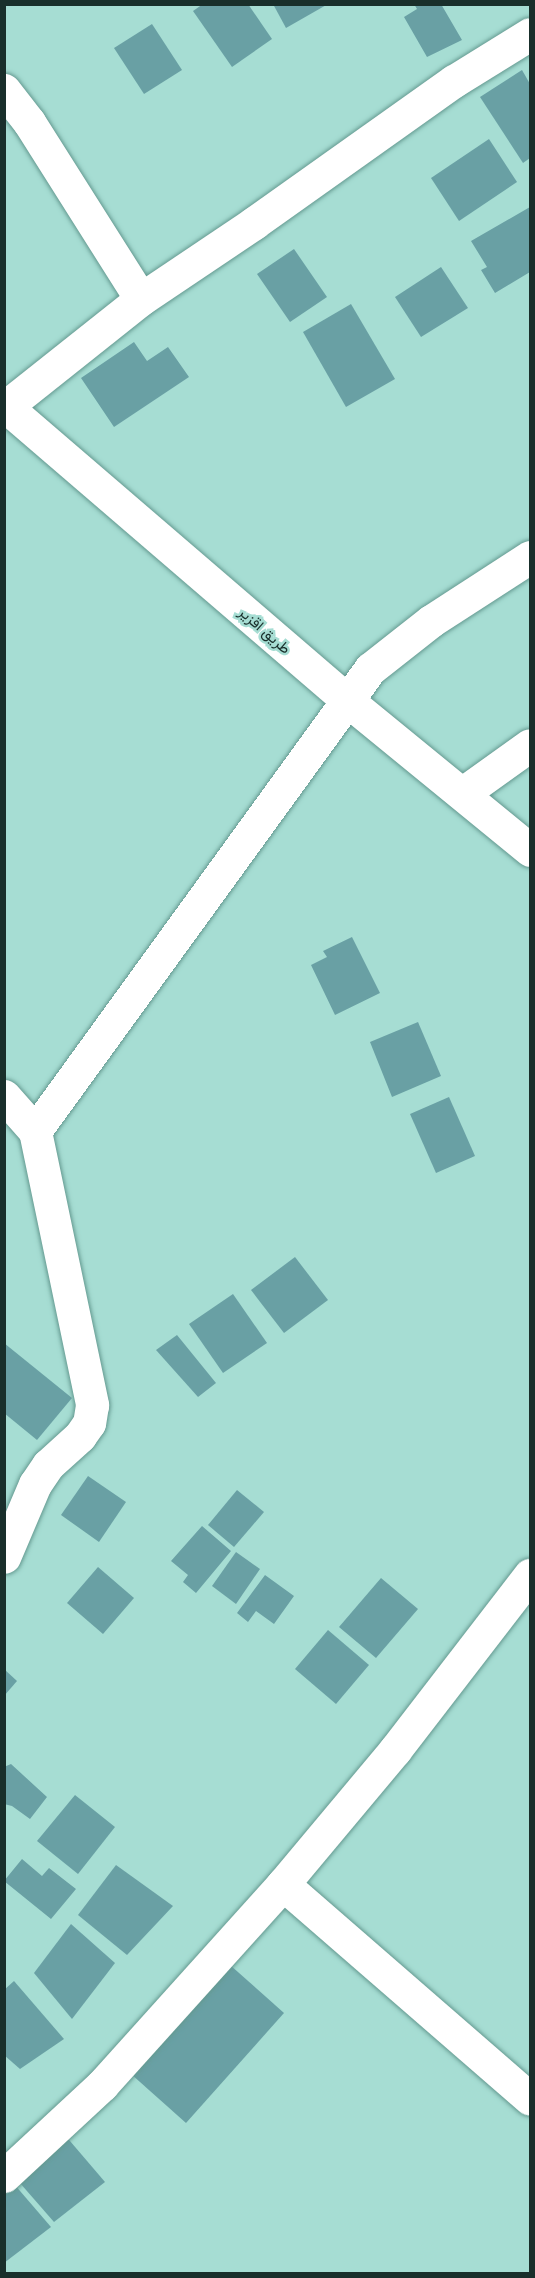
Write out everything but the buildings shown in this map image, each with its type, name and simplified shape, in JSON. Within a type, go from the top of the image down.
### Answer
[{"type":"street","points":[[5,406],[141,299],[254,223],[454,81],[531,34]]},
{"type":"street","points":[[4,90],[29,122],[141,299]]},
{"type":"street","name":"طريق اقزير","points":[[5,406],[348,701],[531,850]]},
{"type":"street","points":[[35,1131],[370,669],[413,633],[531,557]]},
{"type":"street","points":[[463,793],[531,745]]},
{"type":"street","points":[[4,1096],[35,1131],[92,1405],[89,1423],[80,1436],[48,1465],[35,1484],[4,1557]]},
{"type":"street","points":[[4,2176],[102,2085],[283,1884],[395,1750],[531,1575]]},
{"type":"street","points":[[283,1884],[531,2099]]}]
